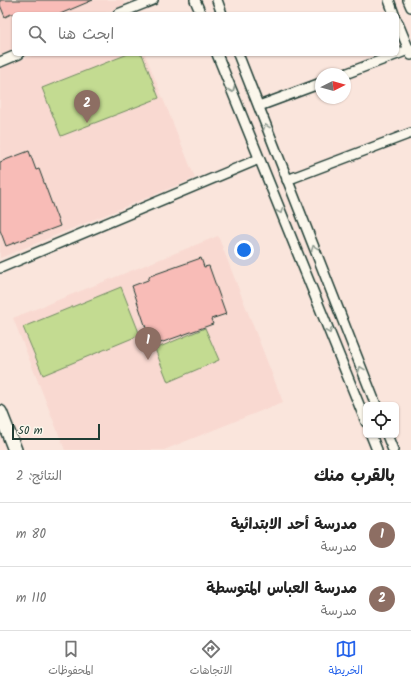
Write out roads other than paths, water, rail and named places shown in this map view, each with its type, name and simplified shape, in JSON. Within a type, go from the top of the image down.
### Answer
[{"type":"street","points":[[123,12],[153,0]]},
{"type":"street","points":[[195,0],[200,12]]},
{"type":"street","points":[[217,0],[221,12]]},
{"type":"street","points":[[389,0],[393,12]]},
{"type":"street","points":[[408,0],[411,7]]},
{"type":"street","points":[[399,26],[410,52],[399,56]]},
{"type":"street","points":[[0,62],[14,56]]},
{"type":"street","points":[[218,56],[363,415]]},
{"type":"street","points":[[239,56],[375,402]]},
{"type":"street","points":[[351,72],[398,56]]},
{"type":"street","points":[[259,106],[315,85]]},
{"type":"street","points":[[287,180],[411,133]]},
{"type":"street","points":[[0,268],[259,159]]},
{"type":"street","points":[[0,412],[15,450]]},
{"type":"street","points":[[372,438],[377,450]]},
{"type":"street","points":[[388,438],[393,450]]},
{"type":"place","name":"مدرسة العباس المتوسطة","points":[[87,123]]},
{"type":"place","name":"مدرسة أحد الابتدائية","points":[[148,360]]}]
